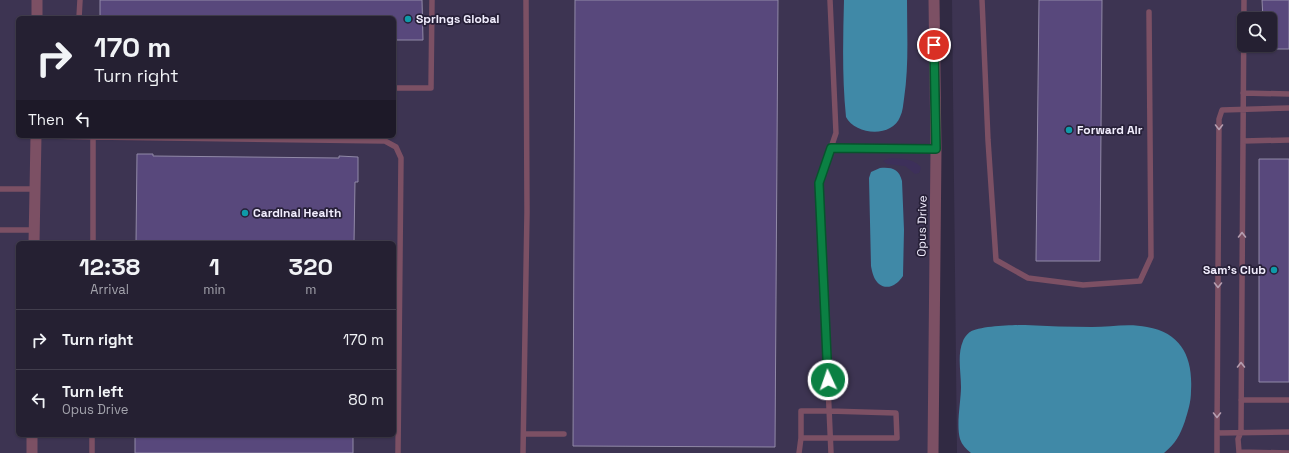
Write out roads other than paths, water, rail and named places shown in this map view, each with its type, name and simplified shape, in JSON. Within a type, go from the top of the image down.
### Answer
[{"type":"street","points":[[37,0],[37,16]]},
{"type":"street","name":"Opus Drive","points":[[933,453],[936,149],[934,0]]},
{"type":"street","points":[[34,241],[36,138]]},
{"type":"street","points":[[32,437],[32,453]]},
{"type":"lane","points":[[79,16],[80,0]]},
{"type":"lane","points":[[396,88],[431,88],[432,0]]},
{"type":"lane","points":[[523,453],[527,212],[526,0]]},
{"type":"lane","points":[[830,0],[836,133],[819,183],[831,453]]},
{"type":"lane","points":[[982,0],[988,147],[996,260],[1028,278],[1083,285],[1140,281],[1150,258],[1149,12]]},
{"type":"lane","points":[[1244,0],[1241,432],[1238,439],[1239,452],[1289,453]]},
{"type":"lane","points":[[1243,93],[1289,94]]},
{"type":"lane","points":[[1217,453],[1219,119],[1222,110],[1289,108]]},
{"type":"lane","points":[[93,138],[93,241]]},
{"type":"lane","points":[[166,138],[385,141],[396,147],[401,158],[398,453]]},
{"type":"lane","points":[[1243,140],[1289,140]]},
{"type":"lane","points":[[831,148],[936,149]]},
{"type":"lane","points":[[0,189],[35,189]]},
{"type":"lane","points":[[0,230],[34,230]]},
{"type":"lane","points":[[1241,400],[1289,400]]},
{"type":"lane","points":[[798,453],[801,438],[801,411],[896,413],[897,438],[801,438]]},
{"type":"lane","points":[[1217,433],[1289,432]]},
{"type":"lane","points":[[524,434],[564,434]]},
{"type":"lane","points":[[92,437],[92,453]]},
{"type":"water","points":[[844,0],[907,0],[906,87],[902,110],[896,124],[882,131],[873,132],[857,128],[846,117],[843,73]]},
{"type":"water","points":[[880,168],[888,168],[897,171],[902,181],[904,230],[903,276],[896,284],[889,287],[882,286],[877,282],[871,266],[869,178],[871,172]]},
{"type":"water","points":[[1025,325],[1092,327],[1133,325],[1159,330],[1177,341],[1183,349],[1190,368],[1191,395],[1185,421],[1175,442],[1164,453],[971,453],[964,447],[961,441],[958,427],[961,387],[961,346],[967,334],[974,330],[997,326]]},
{"type":"place","name":"Springs Global","points":[[408,19]]},
{"type":"place","name":"Forward Air","points":[[1069,130]]},
{"type":"place","name":"Cardinal Health","points":[[245,213]]},
{"type":"place","name":"Sam's Club","points":[[1274,270]]}]
